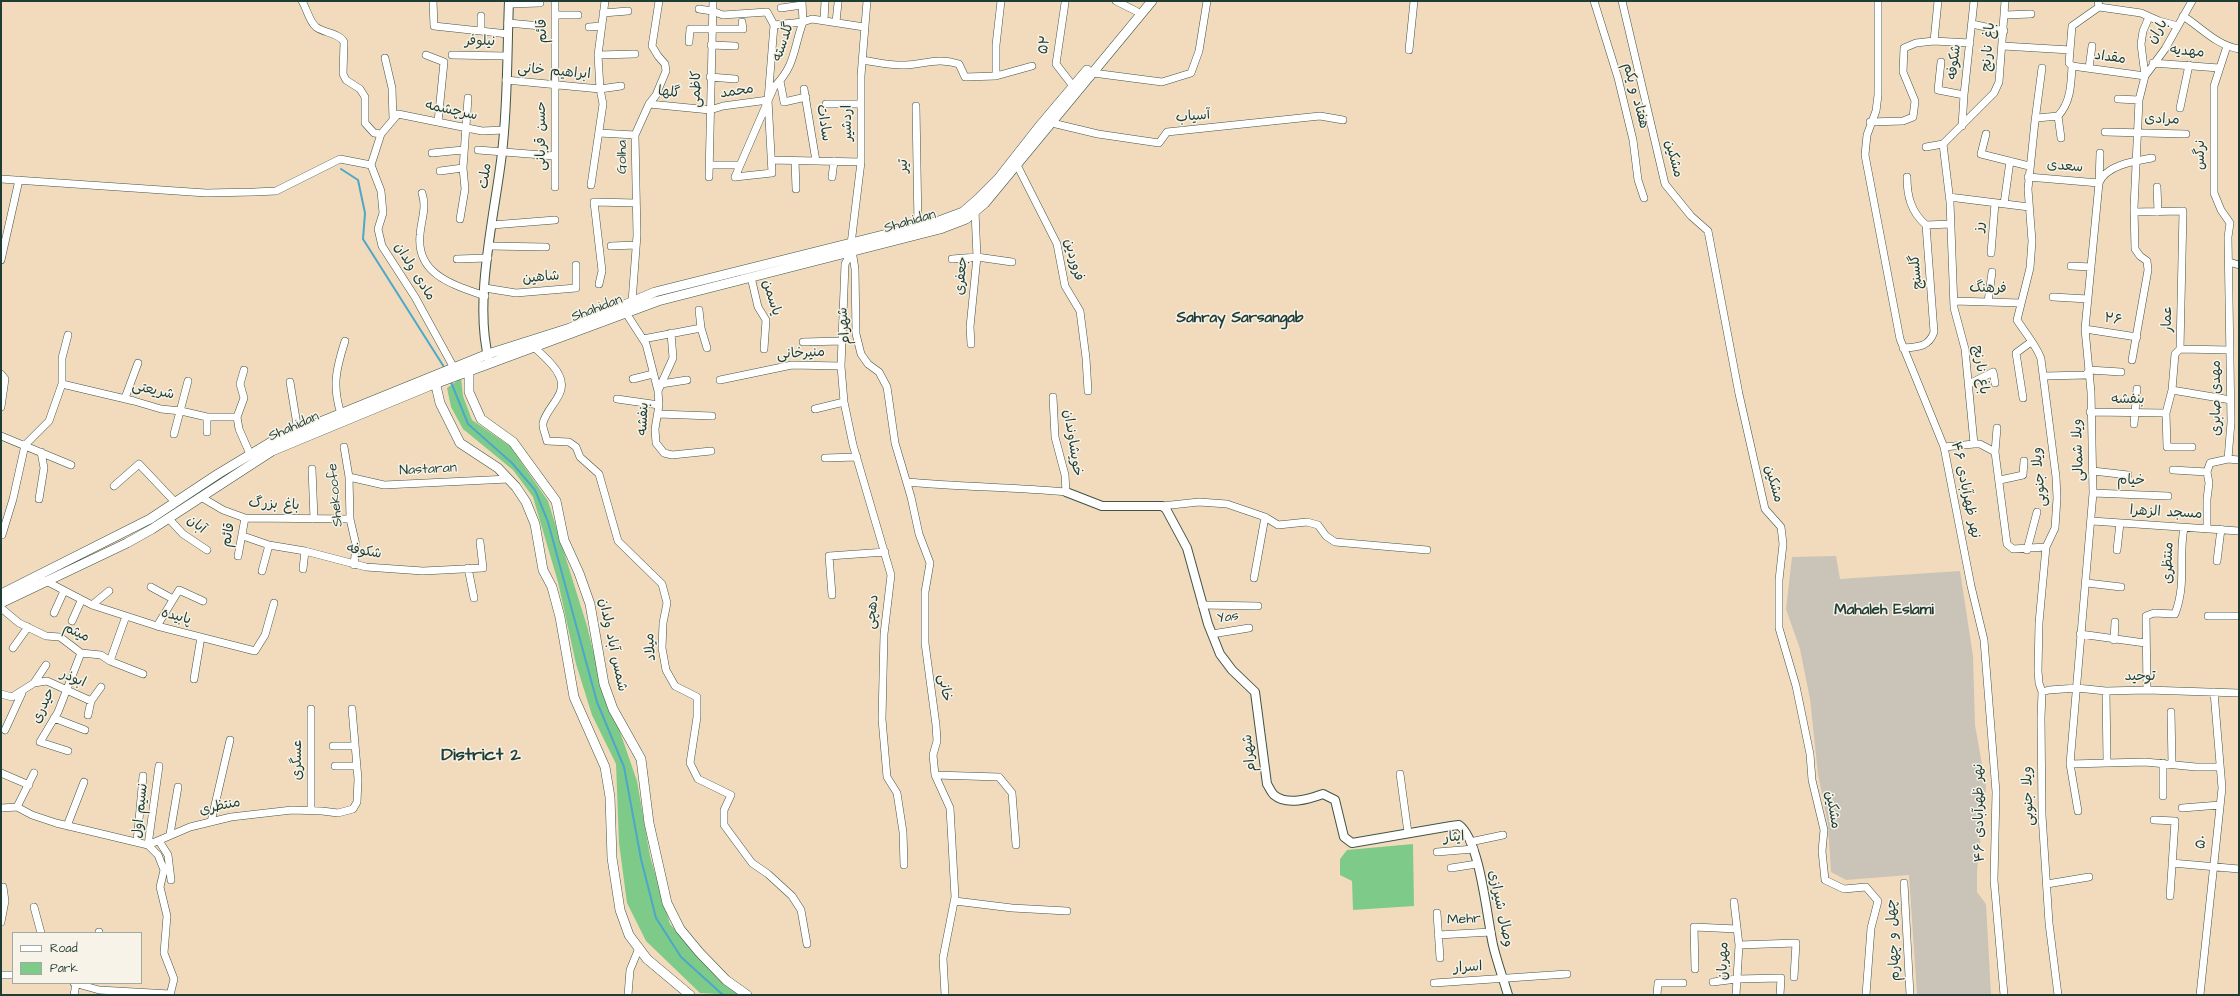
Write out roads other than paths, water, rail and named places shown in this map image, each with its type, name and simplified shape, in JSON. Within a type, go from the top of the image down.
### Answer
[{"type":"main road","name":"Shahidan","points":[[1,594],[150,519],[250,454],[271,442],[298,431],[435,379],[469,371],[490,364],[658,301],[751,277],[851,248],[963,212],[998,178],[1144,1]]},
{"type":"main road","name":"Shahidan","points":[[1,602],[44,580],[114,550],[169,519],[272,451],[488,354],[570,328],[655,292],[940,229],[966,218],[985,203],[1152,1]]},
{"type":"main road","name":"شمس آباد ولدان","points":[[469,371],[469,392],[481,419],[513,442],[556,500],[564,540],[579,573],[590,604],[604,684],[614,709],[641,759],[649,823],[667,903],[680,928],[699,952],[726,980],[747,995]]},
{"type":"main road","points":[[435,379],[440,403],[460,444],[498,468],[509,479],[526,502],[535,524],[543,570],[552,587],[560,617],[574,697],[605,767],[610,797],[612,858],[620,910],[629,935],[639,948],[658,969],[690,995]]},
{"type":"street","points":[[302,1],[312,22],[316,26],[343,39],[345,44],[343,74],[346,80],[360,89],[365,97],[365,123],[369,130],[381,134]]},
{"type":"street","points":[[433,1],[434,26],[508,34]]},
{"type":"street","name":"قائم","points":[[554,85],[556,65],[555,1]]},
{"type":"street","name":"ابراهیم خانی","points":[[591,185],[603,104],[600,89],[598,54],[605,1]]},
{"type":"street","name":"Golha","points":[[632,302],[636,245],[635,136],[666,71],[665,64],[652,46],[659,1]]},
{"type":"street","name":"کاظمی","points":[[709,177],[710,77],[713,1]]},
{"type":"street","points":[[824,20],[825,1]]},
{"type":"street","name":"اردشیر","points":[[851,248],[861,162],[862,60],[867,1]]},
{"type":"street","points":[[996,76],[996,45],[1000,1]]},
{"type":"street","points":[[1116,1],[1136,11]]},
{"type":"street","points":[[1092,73],[1162,82],[1191,73],[1199,51],[1207,1]]},
{"type":"street","points":[[1409,50],[1414,1]]},
{"type":"street","name":"هفتاد و یکم","points":[[1594,1],[1618,78],[1633,140],[1638,180],[1644,198]]},
{"type":"street","name":"مشکین","points":[[1622,1],[1665,184],[1691,216],[1708,230],[1739,394],[1765,509],[1781,527],[1783,544],[1779,580],[1779,628],[1796,686],[1810,754],[1812,780],[1824,830],[1822,852],[1825,880],[1844,889],[1866,887],[1878,901],[1871,928],[1866,995]]},
{"type":"street","name":"نهر ظهرآبادی ۴۶","points":[[1878,1],[1878,95],[1876,111],[1870,122],[1864,155],[1886,273],[1903,348],[1944,447],[1971,586],[1984,640],[1996,792],[1994,880],[2004,995]]},
{"type":"street","points":[[1934,41],[1938,1]]},
{"type":"street","name":"شکوفه","points":[[1962,126],[1974,1]]},
{"type":"street","name":"باغ نارنج","points":[[1974,444],[1965,348],[1957,322],[1954,301],[1951,224],[1943,144],[1994,93],[1999,82],[2003,46],[2005,1]]},
{"type":"street","name":"باران","points":[[2144,76],[2165,49],[2192,1]]},
{"type":"street","points":[[509,2],[540,3]]},
{"type":"street","name":"ملت","points":[[490,364],[483,319],[489,246],[504,130],[509,2]]},
{"type":"street","points":[[774,25],[803,22],[802,3],[782,8]]},
{"type":"street","points":[[836,22],[838,3]]},
{"type":"street","name":"۵۲","points":[[1065,3],[1056,64],[1073,86]]},
{"type":"street","points":[[2035,121],[2037,118],[2058,116],[2063,110],[2069,96],[2072,66],[2069,63],[2072,26],[2098,4],[2141,13],[2159,21],[2178,26]]},
{"type":"street","points":[[699,9],[712,11],[723,15],[767,12],[774,25],[768,100],[772,173],[735,177],[768,100]]},
{"type":"street","points":[[603,14],[628,11]]},
{"type":"street","points":[[2005,15],[2031,14]]},
{"type":"street","points":[[556,15],[578,15]]},
{"type":"street","points":[[480,31],[481,16]]},
{"type":"street","points":[[2183,16],[2199,26],[2218,43],[2239,49]]},
{"type":"street","points":[[2144,76],[2141,44],[2143,31],[2150,17]]},
{"type":"street","name":"گلدسته","points":[[768,100],[774,87],[786,76],[803,22],[812,19],[864,27]]},
{"type":"street","points":[[689,42],[690,29],[743,29],[742,22]]},
{"type":"street","points":[[508,23],[541,26]]},
{"type":"street","points":[[1972,24],[2004,31]]},
{"type":"street","points":[[588,27],[602,26]]},
{"type":"street","points":[[1870,122],[1903,121],[1913,117],[1915,101],[1904,72],[1904,48],[1916,43],[1934,41],[1970,43]]},
{"type":"street","points":[[711,46],[735,46]]},
{"type":"street","points":[[2003,46],[2070,50]]},
{"type":"street","points":[[2089,68],[2092,46]]},
{"type":"street","name":"نرگس","points":[[2227,46],[2214,86],[2214,193],[2221,210],[2230,224],[2229,262]]},
{"type":"street","points":[[598,54],[636,54]]},
{"type":"street","points":[[426,55],[444,62],[438,122]]},
{"type":"street","name":"نیلوفر","points":[[452,55],[507,56]]},
{"type":"street","points":[[1,179],[206,193],[254,192],[276,191],[340,159],[371,165],[381,134],[393,119],[392,88],[385,58]]},
{"type":"street","points":[[862,60],[906,65],[922,61],[948,61],[959,64],[965,77],[996,76],[1032,66]]},
{"type":"street","points":[[1941,62],[1938,90],[1964,95]]},
{"type":"street","name":"مهدیه","points":[[2154,62],[2219,68]]},
{"type":"street","name":"مقداد","points":[[2072,66],[2144,76]]},
{"type":"street","points":[[2180,108],[2189,66]]},
{"type":"street","name":"ویلا جنوبی","points":[[2042,68],[2028,177],[2032,241],[2030,268],[2017,320],[2031,342],[2039,350],[2045,376],[2051,451],[2056,477],[2055,528],[2046,548],[2039,623],[2038,683],[2042,692],[2040,718],[2042,815],[2046,884],[2049,923],[2058,995]]},
{"type":"street","name":"عمار","points":[[2132,360],[2148,270],[2147,261],[2140,256],[2135,248],[2134,212],[2135,161],[2139,100],[2144,76]]},
{"type":"street","points":[[710,77],[735,79]]},
{"type":"street","name":"ابراهیم خانی","points":[[506,80],[600,89]]},
{"type":"street","points":[[780,81],[784,102],[806,97]]},
{"type":"street","name":"حسن قربانی","points":[[554,85],[556,156],[555,187]]},
{"type":"street","points":[[600,89],[621,86]]},
{"type":"street","name":"سادات","points":[[804,89],[816,161]]},
{"type":"street","points":[[460,219],[465,189],[463,150],[468,98]]},
{"type":"street","points":[[2118,99],[2139,100]]},
{"type":"street","name":"محمد","points":[[710,110],[723,106],[768,100]]},
{"type":"street","name":"گلها","points":[[649,104],[710,110]]},
{"type":"street","points":[[826,104],[861,104]]},
{"type":"street","name":"تیر","points":[[916,106],[918,227]]},
{"type":"street","name":"سرچشمه","points":[[393,119],[398,114],[482,131],[504,130]]},
{"type":"street","name":"آسیاب","points":[[1052,123],[1098,134],[1159,143],[1167,132],[1320,116],[1343,120]]},
{"type":"street","points":[[2058,116],[2061,138]]},
{"type":"street","points":[[598,132],[635,136]]},
{"type":"street","points":[[2105,132],[2137,132]]},
{"type":"street","name":"مرادی","points":[[2137,132],[2186,134]]},
{"type":"street","name":"سعدی","points":[[1986,134],[1981,154],[2029,166]]},
{"type":"street","points":[[1926,147],[1943,144]]},
{"type":"street","points":[[432,153],[463,150]]},
{"type":"street","points":[[478,150],[556,156]]},
{"type":"street","name":"ویلا شمالی","points":[[2078,811],[2071,762],[2080,634],[2087,582],[2093,493],[2089,370],[2085,329],[2099,183],[2100,153]]},
{"type":"street","points":[[2099,183],[2108,171],[2135,161],[2152,158]]},
{"type":"street","points":[[771,160],[861,162]]},
{"type":"street","points":[[795,161],[796,189]]},
{"type":"street","points":[[832,177],[834,161]]},
{"type":"street","points":[[2004,204],[2010,161]]},
{"type":"street","name":"مادی ولدان","points":[[371,165],[382,191],[383,213],[378,229],[382,246],[415,297],[454,368]]},
{"type":"street","points":[[710,165],[740,165]]},
{"type":"street","name":"فروردین","points":[[1017,165],[1057,244],[1065,286],[1080,311],[1086,358],[1088,391]]},
{"type":"street","points":[[440,171],[463,168]]},
{"type":"street","points":[[1907,177],[1909,200],[1915,214],[1926,225],[1951,224]]},
{"type":"street","name":"سعدی","points":[[2028,177],[2099,183]]},
{"type":"street","points":[[1,260],[19,180]]},
{"type":"street","points":[[2157,187],[2158,212]]},
{"type":"street","points":[[422,193],[424,213],[420,235],[421,256],[448,283],[485,292]]},
{"type":"street","points":[[1949,197],[2029,207]]},
{"type":"street","points":[[598,284],[602,270],[594,202],[636,203]]},
{"type":"street","name":"رز","points":[[1992,254],[1995,203]]},
{"type":"street","name":"جعفری","points":[[971,344],[970,327],[977,257],[975,211]]},
{"type":"street","name":"عمار","points":[[2134,212],[2183,211],[2180,349],[2175,354],[2172,390],[2166,413],[2167,447],[2192,447]]},
{"type":"street","points":[[492,225],[555,220]]},
{"type":"street","name":"گلسنج","points":[[1903,348],[1926,344],[1931,340],[1934,332],[1926,225]]},
{"type":"street","points":[[611,246],[636,245]]},
{"type":"street","points":[[489,246],[546,247]]},
{"type":"street","name":"منیرخانی","points":[[720,380],[792,365],[841,366],[846,264],[851,248]]},
{"type":"street","name":"شهرام","points":[[851,248],[855,269],[856,334],[861,354],[868,364],[879,372],[887,387]]},
{"type":"street","points":[[952,259],[977,257],[1012,262]]},
{"type":"street","points":[[457,259],[488,258]]},
{"type":"street","points":[[2229,262],[2239,265]]},
{"type":"street","name":"مهدی صابری","points":[[2228,459],[2231,400],[2229,262]]},
{"type":"street","name":"شاهین","points":[[485,292],[516,293],[576,288],[576,265]]},
{"type":"street","points":[[2071,266],[2091,267]]},
{"type":"street","points":[[1988,302],[1992,272]]},
{"type":"street","name":"یاسمن","points":[[751,277],[758,307],[766,320],[764,349]]},
{"type":"street","points":[[2053,297],[2088,299]]},
{"type":"street","name":"فرهنگ","points":[[1954,301],[2021,303]]},
{"type":"street","points":[[700,310],[701,328],[707,348]]},
{"type":"street","name":"بنفشه","points":[[626,313],[643,339],[659,388],[659,414],[655,429],[656,442],[664,453],[672,455],[711,451]]},
{"type":"street","points":[[643,339],[701,328]]},
{"type":"street","name":"۲۶","points":[[2085,329],[2137,337]]},
{"type":"street","points":[[659,388],[672,358],[671,333]]},
{"type":"street","points":[[2,535],[13,499],[24,445],[49,421],[62,384],[62,358],[68,335]]},
{"type":"street","points":[[342,414],[336,396],[336,367],[345,341]]},
{"type":"street","points":[[803,342],[842,341]]},
{"type":"street","points":[[2023,398],[2016,353],[2031,342]]},
{"type":"street","name":"میلاد","points":[[534,348],[560,377],[562,387],[558,399],[547,413],[543,424],[547,441],[569,442],[576,447],[580,457],[599,474],[618,541],[662,584],[667,603],[663,623],[662,648],[666,670],[675,686],[697,697],[697,717],[690,764],[698,779],[731,795],[724,810],[724,824],[752,863],[768,874],[792,896],[801,910],[807,944]]},
{"type":"street","points":[[2180,349],[2230,350]]},
{"type":"street","points":[[125,398],[138,363]]},
{"type":"street","name":"دهچی","points":[[841,366],[844,402],[857,457],[891,574],[884,634],[882,668],[884,751],[887,776],[897,793],[904,832],[904,865]]},
{"type":"street","points":[[244,370],[240,384],[244,398],[238,417],[239,430],[250,454]]},
{"type":"street","points":[[2045,376],[2086,375],[2089,370],[2121,372]]},
{"type":"street","points":[[1969,384],[1993,372],[1995,383]]},
{"type":"street","points":[[1,374],[5,379],[1,407]]},
{"type":"street","points":[[633,379],[654,374]]},
{"type":"street","points":[[659,388],[687,380]]},
{"type":"street","points":[[174,434],[188,381]]},
{"type":"street","points":[[290,382],[298,431]]},
{"type":"street","name":"شریعتی","points":[[62,384],[125,398],[150,407],[181,411],[207,417],[238,417]]},
{"type":"street","name":"خانی","points":[[887,387],[895,443],[919,534],[930,563],[925,592],[925,643],[936,724],[937,741],[933,755],[935,775],[950,808],[955,901],[943,958],[945,995]]},
{"type":"street","points":[[2134,424],[2137,413],[2137,389]]},
{"type":"street","points":[[2172,390],[2231,400]]},
{"type":"street","name":"خویشاوندان","points":[[1053,397],[1055,437],[1065,476],[1066,492]]},
{"type":"street","points":[[617,398],[659,405]]},
{"type":"street","points":[[815,409],[844,402]]},
{"type":"street","name":"بنفشه","points":[[2090,412],[2166,413]]},
{"type":"street","points":[[659,414],[712,416]]},
{"type":"street","points":[[207,417],[207,432]]},
{"type":"street","points":[[1997,428],[1995,452],[2000,480],[2007,544],[2013,549],[2027,550],[2046,548]]},
{"type":"street","points":[[1,436],[71,465]]},
{"type":"street","points":[[1944,447],[1980,444],[1995,452]]},
{"type":"street","name":"Shekoofe","points":[[344,447],[349,476],[350,519],[356,545],[354,565]]},
{"type":"street","points":[[39,499],[44,468],[41,452]]},
{"type":"street","points":[[825,458],[857,457]]},
{"type":"street","points":[[2207,527],[2207,499],[2209,483],[2207,472],[2210,464],[2228,459],[2239,460]]},
{"type":"street","points":[[2000,480],[2023,475],[2024,461]]},
{"type":"street","points":[[114,486],[139,464],[175,502]]},
{"type":"street","points":[[312,469],[314,519]]},
{"type":"street","points":[[2174,470],[2207,472]]},
{"type":"street","points":[[2093,471],[2128,476]]},
{"type":"street","name":"Nastaran","points":[[349,476],[384,485],[509,479]]},
{"type":"street","points":[[906,482],[959,487],[1028,488],[1066,492],[1102,506],[1162,506],[1199,502],[1227,504],[1265,517],[1278,525],[1307,522],[1318,525],[1326,536],[1335,542],[1427,550]]},
{"type":"street","name":"خیام","points":[[2093,493],[2168,496]]},
{"type":"street","name":"باغ بزرگ","points":[[201,497],[223,510],[246,518],[350,519]]},
{"type":"street","name":"شهرام","points":[[1162,506],[1170,516],[1187,548],[1202,605],[1220,654],[1232,670],[1255,692],[1267,784],[1274,795],[1284,800],[1303,801],[1323,794],[1335,800],[1340,815],[1344,837],[1352,843],[1459,825],[1464,829]]},
{"type":"street","points":[[2027,550],[2037,512]]},
{"type":"street","points":[[1254,578],[1265,517]]},
{"type":"street","name":"قائم","points":[[238,556],[246,518]]},
{"type":"street","name":"آبان","points":[[169,519],[183,534],[207,550]]},
{"type":"street","name":"مسجد الزهرا","points":[[2092,521],[2184,528],[2207,527],[2239,531]]},
{"type":"street","points":[[2117,550],[2120,523]]},
{"type":"street","name":"منتظری","points":[[2147,690],[2145,643],[2146,616],[2154,613],[2175,614],[2180,599],[2183,570],[2180,549],[2184,528]]},
{"type":"street","points":[[2217,561],[2221,529]]},
{"type":"street","name":"شکوفه","points":[[243,536],[269,545],[305,552],[366,568],[423,572],[482,568],[480,542]]},
{"type":"street","points":[[262,570],[269,545]]},
{"type":"street","points":[[303,569],[305,552]]},
{"type":"street","points":[[832,596],[829,556],[885,552]]},
{"type":"street","points":[[468,568],[474,598]]},
{"type":"street","name":"پابیده","points":[[44,580],[81,601],[92,605],[157,626],[255,651],[265,635],[274,603]]},
{"type":"street","points":[[2087,582],[2121,586]]},
{"type":"street","points":[[151,587],[173,599]]},
{"type":"street","points":[[157,626],[179,590],[203,601]]},
{"type":"street","points":[[54,613],[64,591]]},
{"type":"street","points":[[92,605],[109,591]]},
{"type":"street","points":[[72,621],[81,601]]},
{"type":"street","points":[[1202,605],[1258,606]]},
{"type":"street","name":"میثم","points":[[1,608],[28,627],[46,636],[60,637],[81,653],[100,654],[110,661],[143,674]]},
{"type":"street","points":[[110,661],[126,616]]},
{"type":"street","points":[[2208,616],[2239,616]]},
{"type":"street","points":[[2114,640],[2115,622]]},
{"type":"street","points":[[13,648],[28,627]]},
{"type":"street","name":"Yas","points":[[1212,634],[1249,628]]},
{"type":"street","points":[[2080,634],[2114,640],[2145,643]]},
{"type":"street","points":[[194,679],[201,637]]},
{"type":"street","name":"حیدری","points":[[68,751],[40,742],[54,718],[81,653]]},
{"type":"street","points":[[1,694],[12,697],[22,693],[34,683],[46,665]]},
{"type":"street","name":"ابوذر","points":[[34,683],[47,681],[91,701]]},
{"type":"street","points":[[88,715],[91,701],[101,687]]},
{"type":"street","name":"توحید","points":[[2042,692],[2077,688],[2106,691],[2147,690],[2239,693]]},
{"type":"street","points":[[2106,691],[2107,761]]},
{"type":"street","name":"۵۰","points":[[2200,995],[2212,867],[2222,788],[2219,767],[2214,692]]},
{"type":"street","points":[[5,730],[22,693]]},
{"type":"street","name":"منتظری","points":[[148,845],[159,841],[170,834],[211,822],[253,813],[311,810],[338,813],[353,809],[358,802],[357,766],[352,709]]},
{"type":"street","name":"عسگری","points":[[311,710],[311,810]]},
{"type":"street","points":[[2171,712],[2172,764]]},
{"type":"street","points":[[54,718],[85,730]]},
{"type":"street","points":[[211,822],[230,740]]},
{"type":"street","points":[[332,746],[355,746]]},
{"type":"street","points":[[2071,762],[2107,761],[2163,763],[2196,767],[2219,767]]},
{"type":"street","points":[[2163,763],[2163,796]]},
{"type":"street","name":"نسیم اول","points":[[159,766],[148,845],[158,855],[164,870],[160,887],[167,916],[164,953],[174,979],[170,994]]},
{"type":"street","points":[[335,766],[357,766]]},
{"type":"street","points":[[1,773],[29,785]]},
{"type":"street","points":[[17,807],[34,773]]},
{"type":"street","points":[[1400,774],[1408,833]]},
{"type":"street","points":[[935,775],[999,777],[1012,793],[1016,845]]},
{"type":"street","points":[[137,842],[143,776]]},
{"type":"street","points":[[67,826],[84,782]]},
{"type":"street","points":[[170,834],[178,787]]},
{"type":"street","points":[[2182,808],[2220,805]]},
{"type":"street","points":[[1,808],[17,807],[32,815],[67,826],[148,845]]},
{"type":"street","points":[[2154,820],[2176,821],[2170,896]]},
{"type":"street","name":"وصال شیرازی","points":[[1464,829],[1472,846],[1477,864],[1491,932],[1508,995]]},
{"type":"street","name":"ایثار","points":[[1437,852],[1472,846],[1503,835]]},
{"type":"street","points":[[159,841],[168,855],[171,880]]},
{"type":"street","points":[[2172,863],[2239,869]]},
{"type":"street","points":[[1451,868],[1477,864]]},
{"type":"street","points":[[2046,884],[2089,877]]},
{"type":"street","name":"چهل و چهارم","points":[[1904,883],[1910,995]]},
{"type":"street","points":[[1,922],[5,901],[3,887]]},
{"type":"street","points":[[955,901],[1012,908],[1067,911]]},
{"type":"street","name":"مهربان","points":[[1734,902],[1739,945],[1736,995]]},
{"type":"street","points":[[34,907],[41,932]]},
{"type":"street","points":[[1437,913],[1440,958]]},
{"type":"street","points":[[1695,969],[1694,926],[1737,929]]},
{"type":"street","name":"Mehr","points":[[1438,935],[1491,932]]},
{"type":"street","points":[[1739,945],[1796,943],[1794,977]]},
{"type":"street","points":[[628,995],[630,970],[639,948]]},
{"type":"street","name":"اسرار","points":[[1434,983],[1503,980],[1567,974]]},
{"type":"street","points":[[1,975],[12,975]]},
{"type":"street","points":[[1713,982],[1737,979],[1781,978],[1780,995]]},
{"type":"street","points":[[1657,995],[1658,983],[1684,983]]},
{"type":"street","points":[[74,995],[75,984],[170,994]]},
{"type":"waterway","points":[[341,169],[358,180],[365,213],[363,239],[444,367]]},
{"type":"waterway","points":[[451,382],[468,424],[512,463],[535,490],[548,522],[597,702],[624,767],[641,859],[656,918],[681,957],[723,995]]},
{"type":"district","name":"Sahray Sarsangab","points":[[1240,319]]},
{"type":"district","name":"Mahaleh Eslami","points":[[1884,611]]},
{"type":"district","name":"District 2","points":[[481,756]]}]
